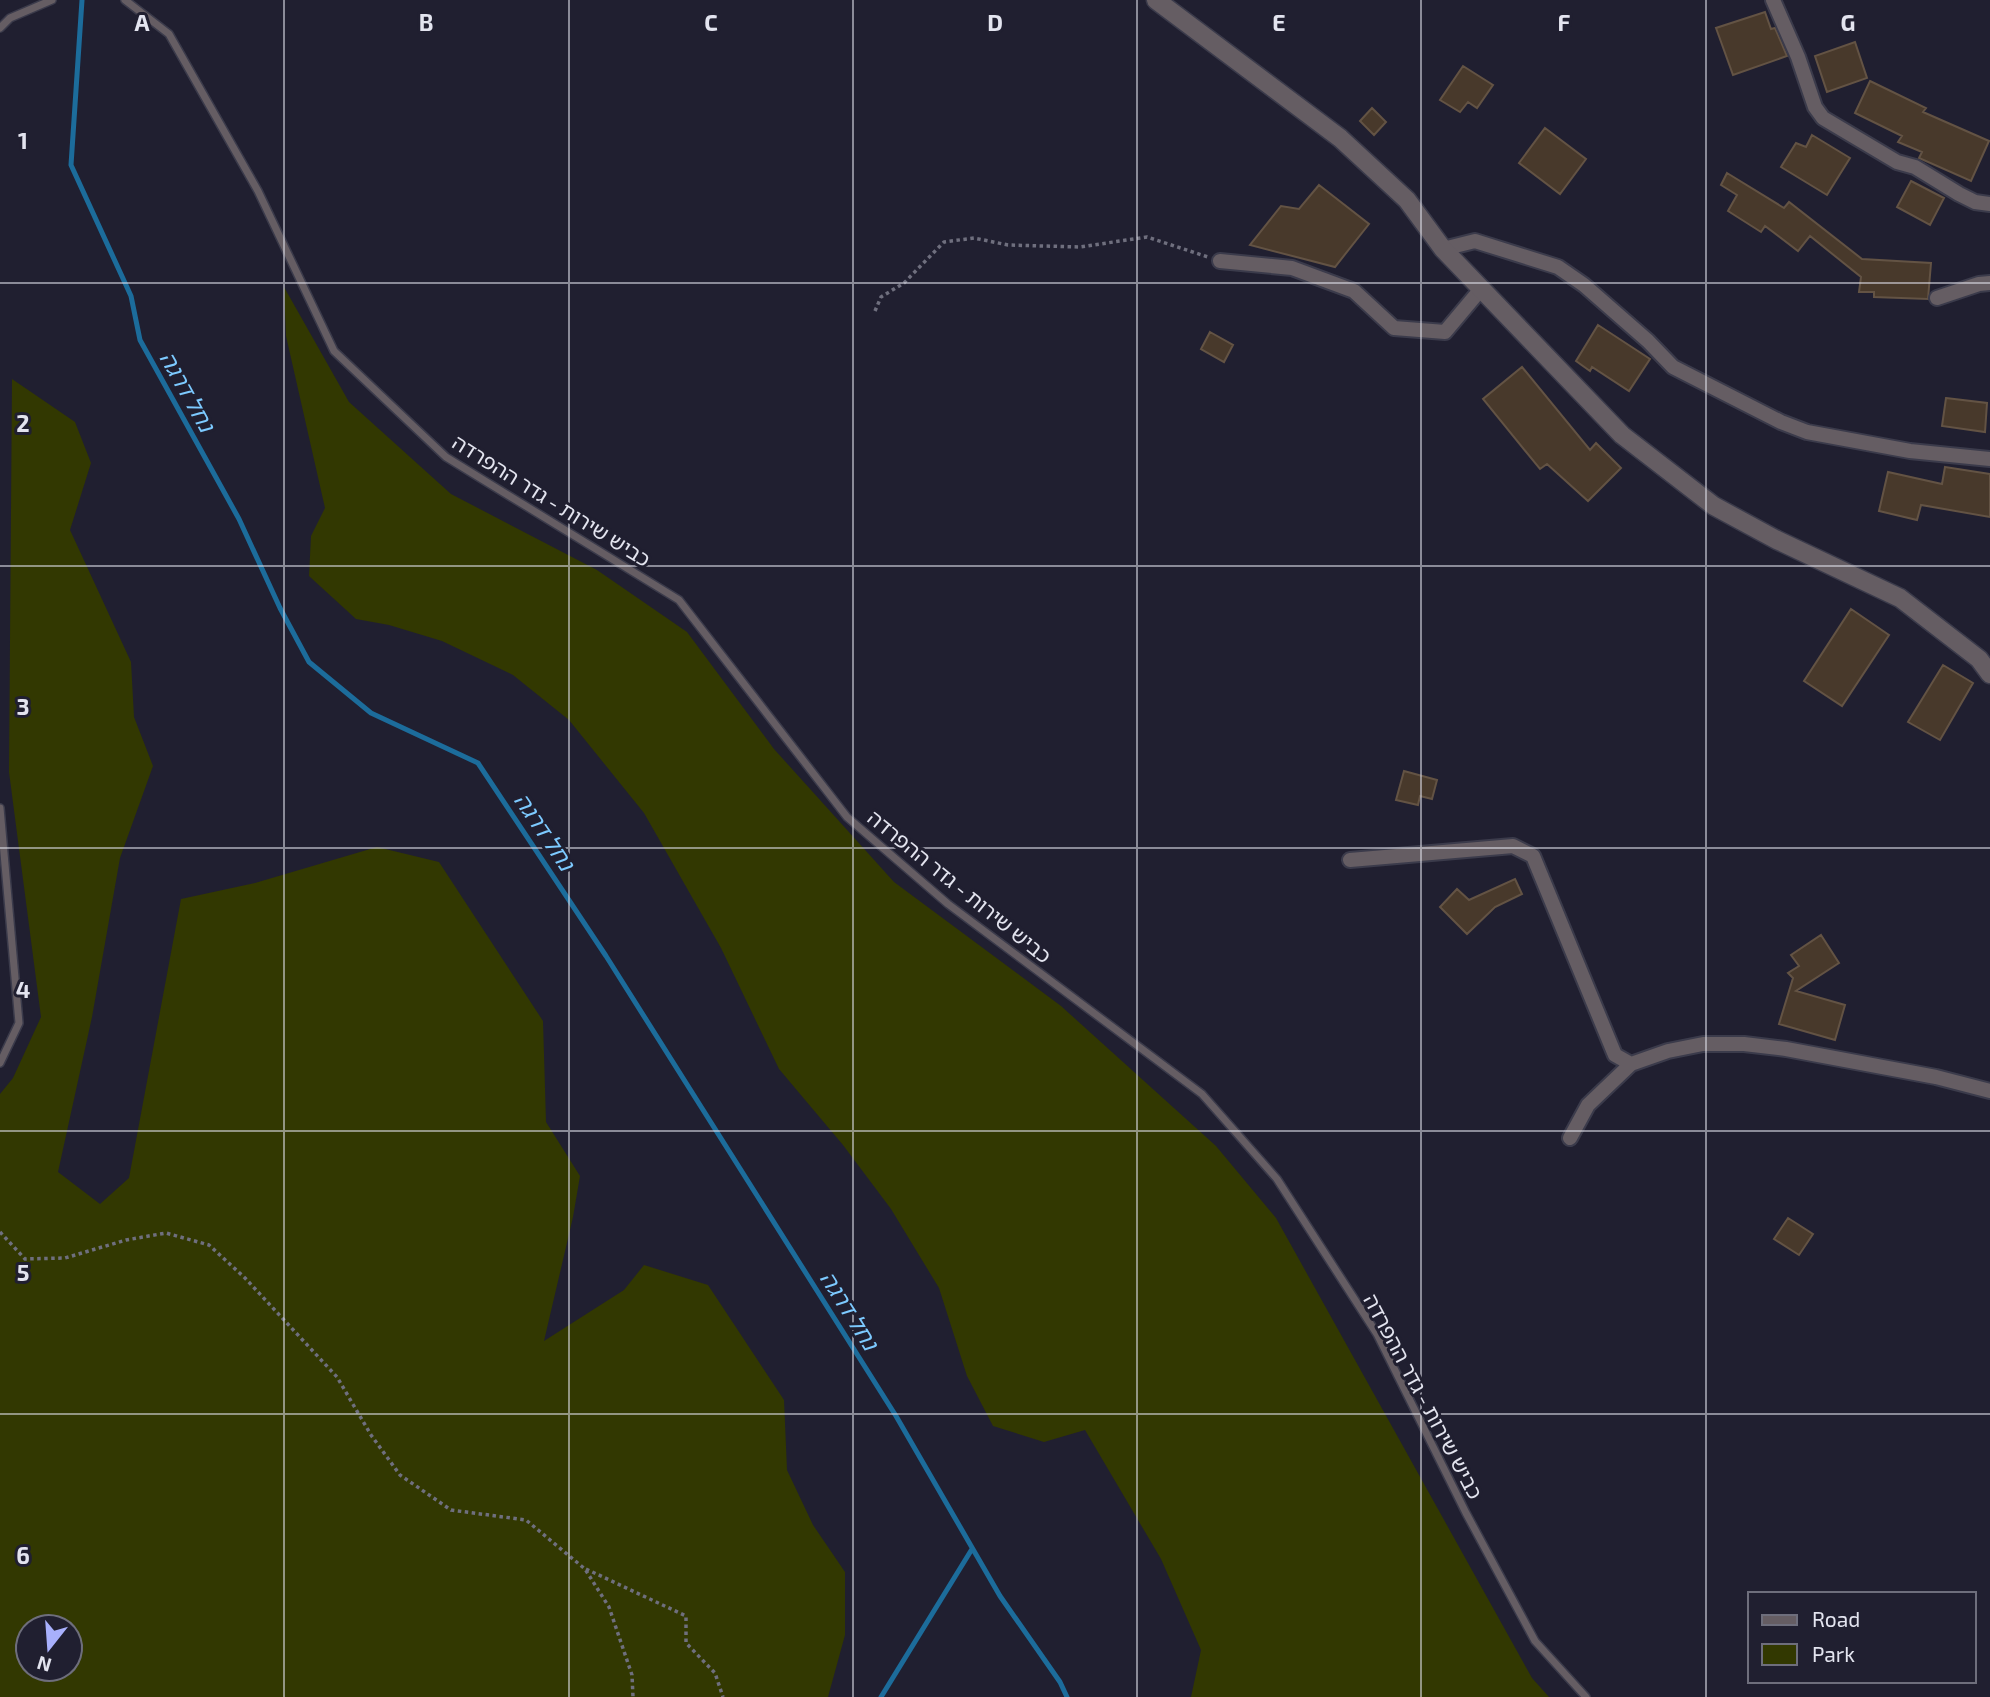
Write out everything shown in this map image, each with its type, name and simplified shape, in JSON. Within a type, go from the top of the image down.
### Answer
[{"type":"street","points":[[1156,0],[1340,138],[1408,200],[1443,249],[1622,435],[1714,506],[1777,540],[1900,598],[1979,659],[1989,672]]},
{"type":"street","points":[[1773,0],[1798,57],[1815,107],[1823,118],[1897,162],[1915,167],[1959,194],[1975,202],[1990,204]]},
{"type":"street","points":[[1443,249],[1475,241],[1558,267],[1584,285],[1673,367],[1781,422],[1807,432],[1899,449],[1990,459]]},
{"type":"street","points":[[1220,261],[1292,268],[1354,291],[1394,328],[1445,332],[1481,289]]},
{"type":"street","points":[[1937,298],[1990,283]]},
{"type":"street","points":[[1350,860],[1513,846],[1533,856],[1615,1055],[1630,1064]]},
{"type":"street","points":[[1570,1138],[1588,1105],[1630,1064],[1668,1051],[1703,1044],[1744,1044],[1786,1049],[1936,1077],[1990,1091]]},
{"type":"lane","points":[[0,28],[10,18],[52,0]]},
{"type":"lane","name":"כביש שירות - גדר ההפרדה","points":[[125,0],[169,34],[258,191],[334,351],[446,457],[679,600],[847,817],[948,904],[1202,1094],[1277,1179],[1377,1334],[1466,1513],[1535,1641],[1586,1697]]},
{"type":"lane","points":[[0,808],[19,1023],[0,1063]]},
{"type":"path","points":[[874,311],[881,297],[904,283],[944,242],[974,238],[1027,247],[1080,247],[1147,237],[1220,261]]},
{"type":"path","points":[[0,1232],[25,1259],[65,1258],[126,1240],[166,1233],[209,1245],[245,1278],[337,1377],[371,1435],[400,1475],[451,1510],[526,1520],[585,1569],[686,1616],[686,1643],[715,1673],[723,1697]]},
{"type":"path","points":[[585,1569],[610,1607],[632,1675],[633,1697]]},
{"type":"green space","points":[[284,287],[349,402],[451,494],[597,570],[687,632],[774,749],[894,882],[1061,1006],[1216,1146],[1276,1218],[1532,1678],[1549,1697],[1191,1697],[1201,1650],[1161,1559],[1085,1430],[1044,1442],[993,1426],[967,1376],[939,1288],[891,1209],[843,1145],[779,1069],[721,948],[644,813],[569,720],[513,675],[442,641],[389,625],[356,619],[309,576],[311,536],[325,508],[286,336]]},
{"type":"green space","points":[[12,379],[75,422],[91,463],[70,530],[131,662],[134,717],[153,766],[120,858],[92,1017],[58,1172],[100,1204],[129,1178],[181,899],[255,883],[377,847],[439,862],[543,1021],[546,1122],[580,1176],[544,1341],[624,1290],[644,1265],[708,1285],[784,1400],[787,1470],[813,1525],[845,1572],[845,1635],[828,1697],[0,1697],[0,1094],[13,1078],[41,1017],[9,772]]},
{"type":"building","points":[[1765,12],[1771,29],[1775,28],[1787,56],[1733,75],[1716,28]]},
{"type":"building","points":[[1855,42],[1867,78],[1827,92],[1815,56]]},
{"type":"building","points":[[1463,66],[1493,85],[1477,108],[1468,102],[1460,112],[1440,100]]},
{"type":"building","points":[[1870,81],[1926,108],[1923,112],[1989,141],[1971,181],[1919,158],[1922,152],[1898,142],[1902,136],[1855,113]]},
{"type":"building","points":[[1372,108],[1386,122],[1374,135],[1360,121]]},
{"type":"building","points":[[1545,128],[1586,159],[1560,194],[1519,163]]},
{"type":"building","points":[[1812,135],[1850,158],[1827,195],[1781,167],[1796,143],[1806,147]]},
{"type":"building","points":[[1727,173],[1784,208],[1789,202],[1862,259],[1931,263],[1928,299],[1874,297],[1874,292],[1859,292],[1861,277],[1810,236],[1798,251],[1765,226],[1761,232],[1728,211],[1737,195],[1721,185]]},
{"type":"building","points":[[1911,181],[1944,198],[1930,225],[1897,207]]},
{"type":"building","points":[[1319,185],[1369,224],[1335,267],[1250,245],[1281,206],[1299,209]]},
{"type":"building","points":[[1598,325],[1650,359],[1629,391],[1592,367],[1590,371],[1576,361]]},
{"type":"building","points":[[1210,332],[1233,345],[1224,362],[1201,349]]},
{"type":"building","points":[[1522,367],[1590,450],[1596,443],[1621,468],[1588,501],[1547,464],[1540,469],[1483,399]]},
{"type":"building","points":[[1946,398],[1987,403],[1985,432],[1942,426]]},
{"type":"building","points":[[1945,467],[1990,474],[1990,517],[1921,505],[1917,520],[1879,511],[1888,472],[1942,484]]},
{"type":"building","points":[[1851,609],[1889,635],[1842,706],[1804,681]]},
{"type":"building","points":[[1943,665],[1973,683],[1940,740],[1908,722]]},
{"type":"building","points":[[1404,771],[1437,780],[1432,799],[1420,796],[1418,805],[1396,800]]},
{"type":"building","points":[[1515,879],[1522,894],[1495,907],[1467,934],[1440,907],[1457,889],[1469,900]]},
{"type":"building","points":[[1821,935],[1839,963],[1796,991],[1845,1005],[1835,1040],[1779,1024],[1793,978],[1788,973],[1799,966],[1791,955]]},
{"type":"building","points":[[1788,1218],[1813,1234],[1799,1255],[1774,1239]]},
{"type":"waterway","name":"נחל דרגה","points":[[82,0],[71,165],[131,296],[140,340],[239,519],[280,608],[309,662],[371,713],[478,763],[606,956],[896,1416],[1000,1596],[1060,1682],[1067,1697]]},
{"type":"waterway","points":[[881,1697],[972,1549]]}]
